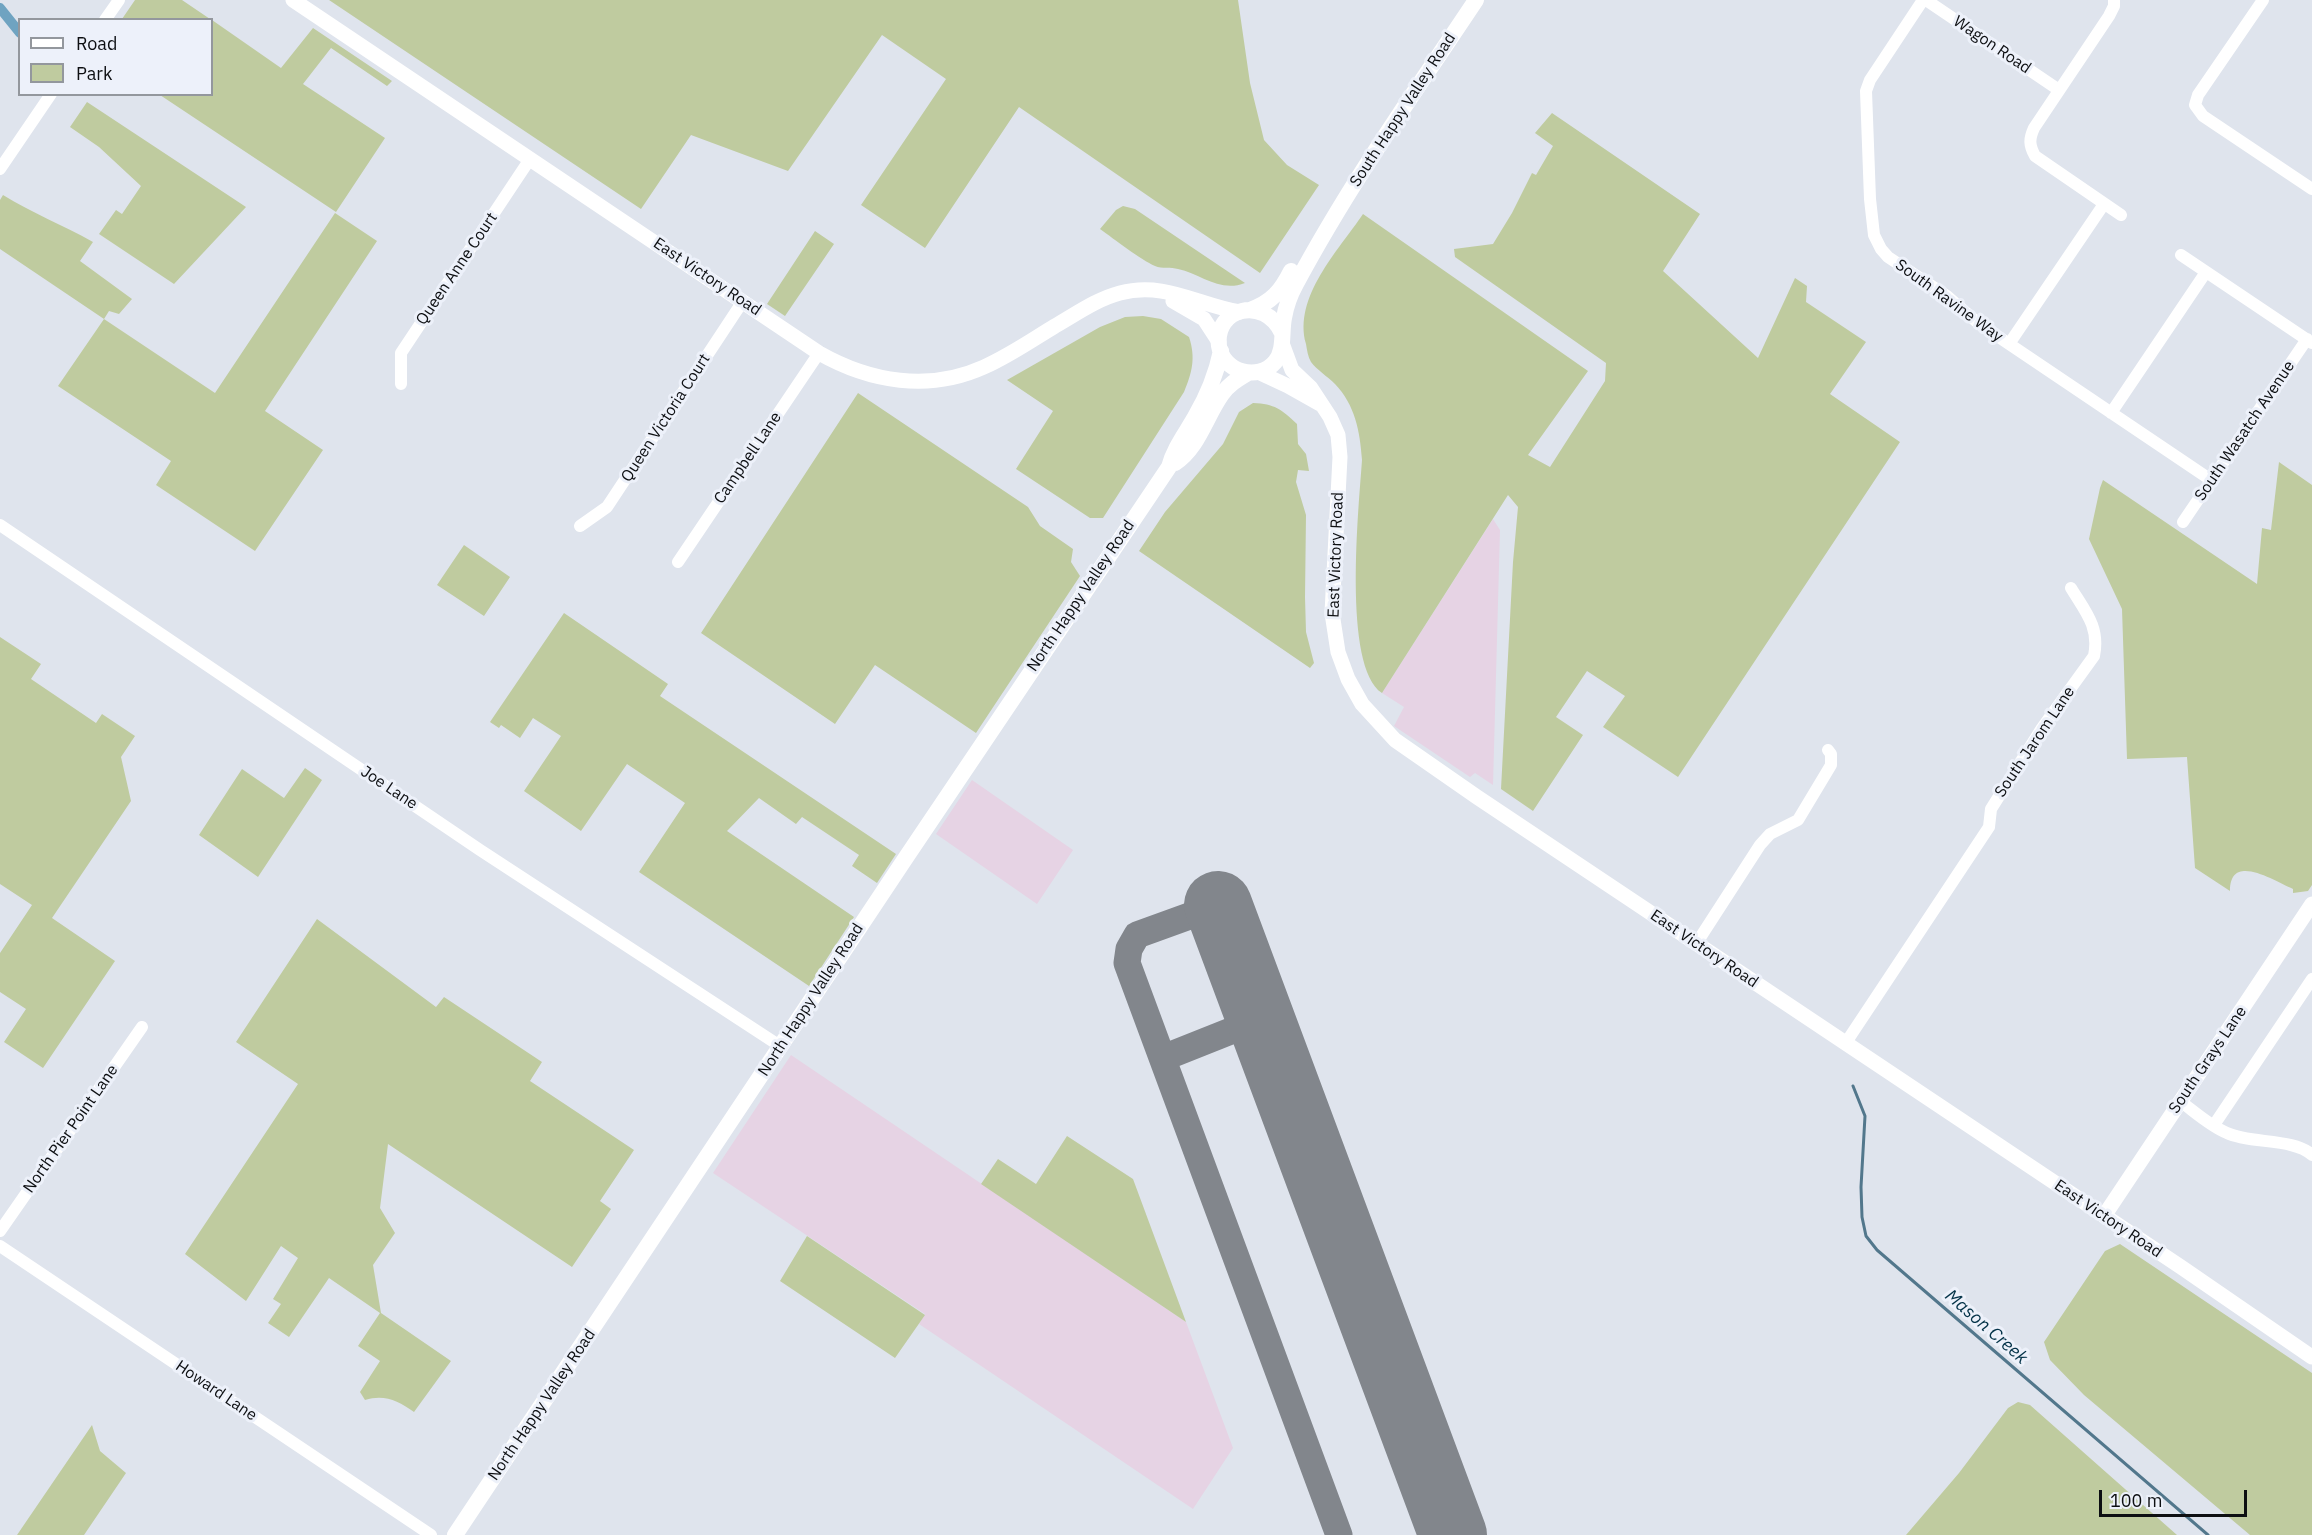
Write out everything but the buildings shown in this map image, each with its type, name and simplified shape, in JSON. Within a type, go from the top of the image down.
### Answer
[{"type":"main road","name":"South Happy Valley Road","points":[[1330,221],[1476,0]]},
{"type":"main road","points":[[1330,221],[1289,299],[1275,362],[1253,373],[1229,365],[1220,346],[1223,325],[1231,317],[1263,305],[1278,294],[1310,240],[1330,221]]},
{"type":"main road","points":[[1245,311],[1261,311],[1270,317],[1282,338]]},
{"type":"main road","name":"North Happy Valley Road","points":[[455,1535],[1169,467],[1173,453],[1206,398],[1212,383],[1220,346]]},
{"type":"main road","name":"North Happy Valley Road","points":[[1169,467],[1181,459],[1191,446],[1223,393],[1232,383],[1253,373]]},
{"type":"street","points":[[106,18],[119,0]]},
{"type":"street","name":"East Victory Road","points":[[293,0],[840,365],[886,380],[907,382],[938,380],[985,367],[1096,303],[1120,293],[1138,290],[1166,290],[1211,306],[1245,311]]},
{"type":"street","name":"Wagon Road","points":[[1924,0],[2059,90]]},
{"type":"street","name":"South Ravine Way","points":[[1924,0],[1870,80],[1866,91],[1870,199],[1874,235],[1881,249],[1888,257],[1947,296],[1978,322],[2211,480]]},
{"type":"street","points":[[2114,0],[2109,16],[2034,128],[2030,137],[2030,148],[2043,162],[2121,215]]},
{"type":"street","points":[[2263,0],[2190,107],[2312,189]]},
{"type":"street","points":[[0,169],[50,96]]},
{"type":"street","name":"Queen Anne Court","points":[[401,384],[400,353],[530,159]]},
{"type":"street","points":[[2010,344],[2104,204]]},
{"type":"street","points":[[2181,255],[2309,341]]},
{"type":"street","points":[[2111,412],[2206,272]]},
{"type":"street","points":[[1155,291],[1204,319],[1220,346]]},
{"type":"street","name":"Queen Victoria Court","points":[[580,526],[607,507],[743,301]]},
{"type":"street","name":"East Victory Road","points":[[1282,338],[1292,370],[1311,388],[1330,417],[1338,435],[1340,457],[1332,613],[1338,652],[1348,679],[1362,704],[1395,740],[2312,1357]]},
{"type":"street","name":"South Wasatch Avenue","points":[[2182,522],[2309,341]]},
{"type":"street","name":"Campbell Lane","points":[[678,562],[819,353]]},
{"type":"street","name":"East Victory Road","points":[[1253,373],[1288,386],[1320,404]]},
{"type":"street","name":"Joe Lane","points":[[0,525],[480,850],[780,1046]]},
{"type":"street","name":"South Jarom Lane","points":[[1845,1044],[1989,827],[1991,809],[2036,738],[2094,656],[2097,642],[2093,624],[2071,588]]},
{"type":"street","points":[[1696,944],[1760,845],[1770,834],[1798,820],[1831,765],[1831,754],[1828,750]]},
{"type":"street","name":"South Grays Lane","points":[[2104,1216],[2312,904]]},
{"type":"street","points":[[2214,1125],[2312,979]]},
{"type":"street","name":"North Pier Point Lane","points":[[0,1231],[142,1027]]},
{"type":"street","points":[[2180,1101],[2225,1133],[2244,1139],[2296,1147],[2312,1155]]},
{"type":"street","name":"Howard Lane","points":[[0,1246],[431,1535]]},
{"type":"shaded area","points":[[1493,519],[1500,530],[1493,785],[1475,773],[1470,777],[1394,726],[1404,707],[1382,693]]},
{"type":"shaded area","points":[[972,780],[1073,850],[1037,904],[936,834]]},
{"type":"shaded area","points":[[791,1055],[1186,1322],[1233,1448],[1193,1509],[919,1324],[925,1314],[713,1173]]},
{"type":"green space","points":[[135,0],[182,0],[209,18],[123,18]]},
{"type":"green space","points":[[329,0],[1238,0],[1250,83],[1264,140],[1287,165],[1319,185],[1260,273],[1019,107],[925,248],[861,205],[946,79],[882,35],[788,171],[691,135],[641,209]]},
{"type":"green space","points":[[213,21],[281,68],[313,28],[392,81],[387,86],[331,48],[303,84],[385,138],[336,212],[162,96],[213,96]]},
{"type":"green space","points":[[87,102],[246,207],[174,284],[99,234],[116,210],[122,214],[141,186],[99,147],[70,127]]},
{"type":"green space","points":[[1552,113],[1700,214],[1663,271],[1758,358],[1795,278],[1807,286],[1806,302],[1866,342],[1830,394],[1900,442],[1678,777],[1603,727],[1625,696],[1587,671],[1556,717],[1583,735],[1533,811],[1501,789],[1518,507],[1508,495],[1382,693],[1370,677],[1362,652],[1357,620],[1356,547],[1362,460],[1358,429],[1352,410],[1342,392],[1311,362],[1307,351],[1304,326],[1306,309],[1320,275],[1363,214],[1588,371],[1528,455],[1550,467],[1605,381],[1606,363],[1455,257],[1454,249],[1493,244],[1532,173],[1536,175],[1553,146],[1535,133]]},
{"type":"green space","points":[[3,195],[93,242],[80,261],[132,299],[119,314],[109,311],[104,319],[0,249],[0,200]]},
{"type":"green space","points":[[1123,206],[1135,209],[1245,283],[1227,286],[1186,271],[1158,267],[1142,259],[1100,229],[1116,210]]},
{"type":"green space","points":[[335,213],[377,241],[265,411],[323,450],[255,551],[156,485],[171,461],[58,386],[104,319],[215,393]]},
{"type":"green space","points":[[815,231],[834,244],[785,316],[767,304]]},
{"type":"green space","points":[[1143,316],[1161,319],[1189,337],[1193,359],[1191,372],[1184,392],[1103,518],[1090,518],[1016,469],[1053,411],[1007,380],[1100,327],[1125,317]]},
{"type":"green space","points":[[858,393],[1028,507],[1040,526],[1073,549],[1071,562],[1080,576],[976,733],[875,665],[835,724],[701,633]]},
{"type":"green space","points":[[1253,403],[1277,408],[1297,424],[1298,444],[1306,454],[1309,471],[1298,470],[1296,482],[1306,515],[1306,632],[1314,663],[1310,668],[1139,551],[1165,512],[1223,444],[1239,412]]},
{"type":"green space","points":[[2279,462],[2312,485],[2312,885],[2308,891],[2293,893],[2293,889],[2275,880],[2245,871],[2237,873],[2232,879],[2230,891],[2195,868],[2187,757],[2127,759],[2122,609],[2089,539],[2103,480],[2257,584],[2262,528],[2271,530]]},
{"type":"green space","points":[[464,545],[510,577],[484,616],[437,585]]},
{"type":"green space","points":[[564,613],[668,684],[660,696],[896,854],[877,883],[852,866],[859,855],[802,817],[796,824],[759,798],[727,831],[854,917],[809,986],[639,872],[685,803],[627,764],[581,831],[524,791],[561,736],[533,718],[520,738],[501,725],[499,728],[490,722]]},
{"type":"green space","points":[[0,637],[41,664],[31,679],[96,723],[102,714],[135,736],[121,757],[131,801],[52,918],[115,961],[43,1068],[4,1042],[26,1009],[0,992],[0,953],[32,905],[0,884]]},
{"type":"green space","points":[[305,768],[322,780],[258,877],[199,835],[242,769],[284,798]]},
{"type":"green space","points":[[317,919],[436,1007],[444,997],[542,1062],[530,1081],[634,1150],[600,1201],[611,1209],[572,1267],[388,1144],[380,1208],[395,1233],[373,1265],[381,1313],[451,1361],[414,1412],[385,1398],[365,1400],[360,1392],[380,1361],[358,1346],[380,1313],[329,1278],[289,1337],[268,1323],[281,1304],[273,1299],[298,1258],[281,1246],[246,1301],[185,1254],[298,1084],[236,1042]]},
{"type":"green space","points":[[1067,1136],[1133,1179],[1186,1322],[981,1184],[998,1159],[1036,1184]]},
{"type":"green space","points":[[807,1236],[925,1315],[895,1358],[780,1281]]},
{"type":"green space","points":[[2120,1244],[2312,1373],[2312,1535],[2250,1535],[2084,1395],[2050,1360],[2044,1342],[2105,1251]]},
{"type":"green space","points":[[2018,1402],[2030,1405],[2177,1535],[1906,1535],[1959,1473],[2008,1408]]},
{"type":"green space","points":[[92,1425],[100,1451],[126,1473],[84,1535],[17,1535]]},
{"type":"waterway","points":[[0,8],[18,30]]},
{"type":"waterway","name":"Mason Creek","points":[[1853,1086],[1865,1116],[1861,1187],[1862,1217],[1866,1236],[1877,1250],[2208,1535]]},
{"type":"taxiway","points":[[1223,917],[1195,914],[1137,935],[1129,949],[1127,963],[1339,1535]]},
{"type":"taxiway","points":[[1163,1058],[1261,1019]]},
{"type":"runway","points":[[1218,905],[1453,1535]]}]
